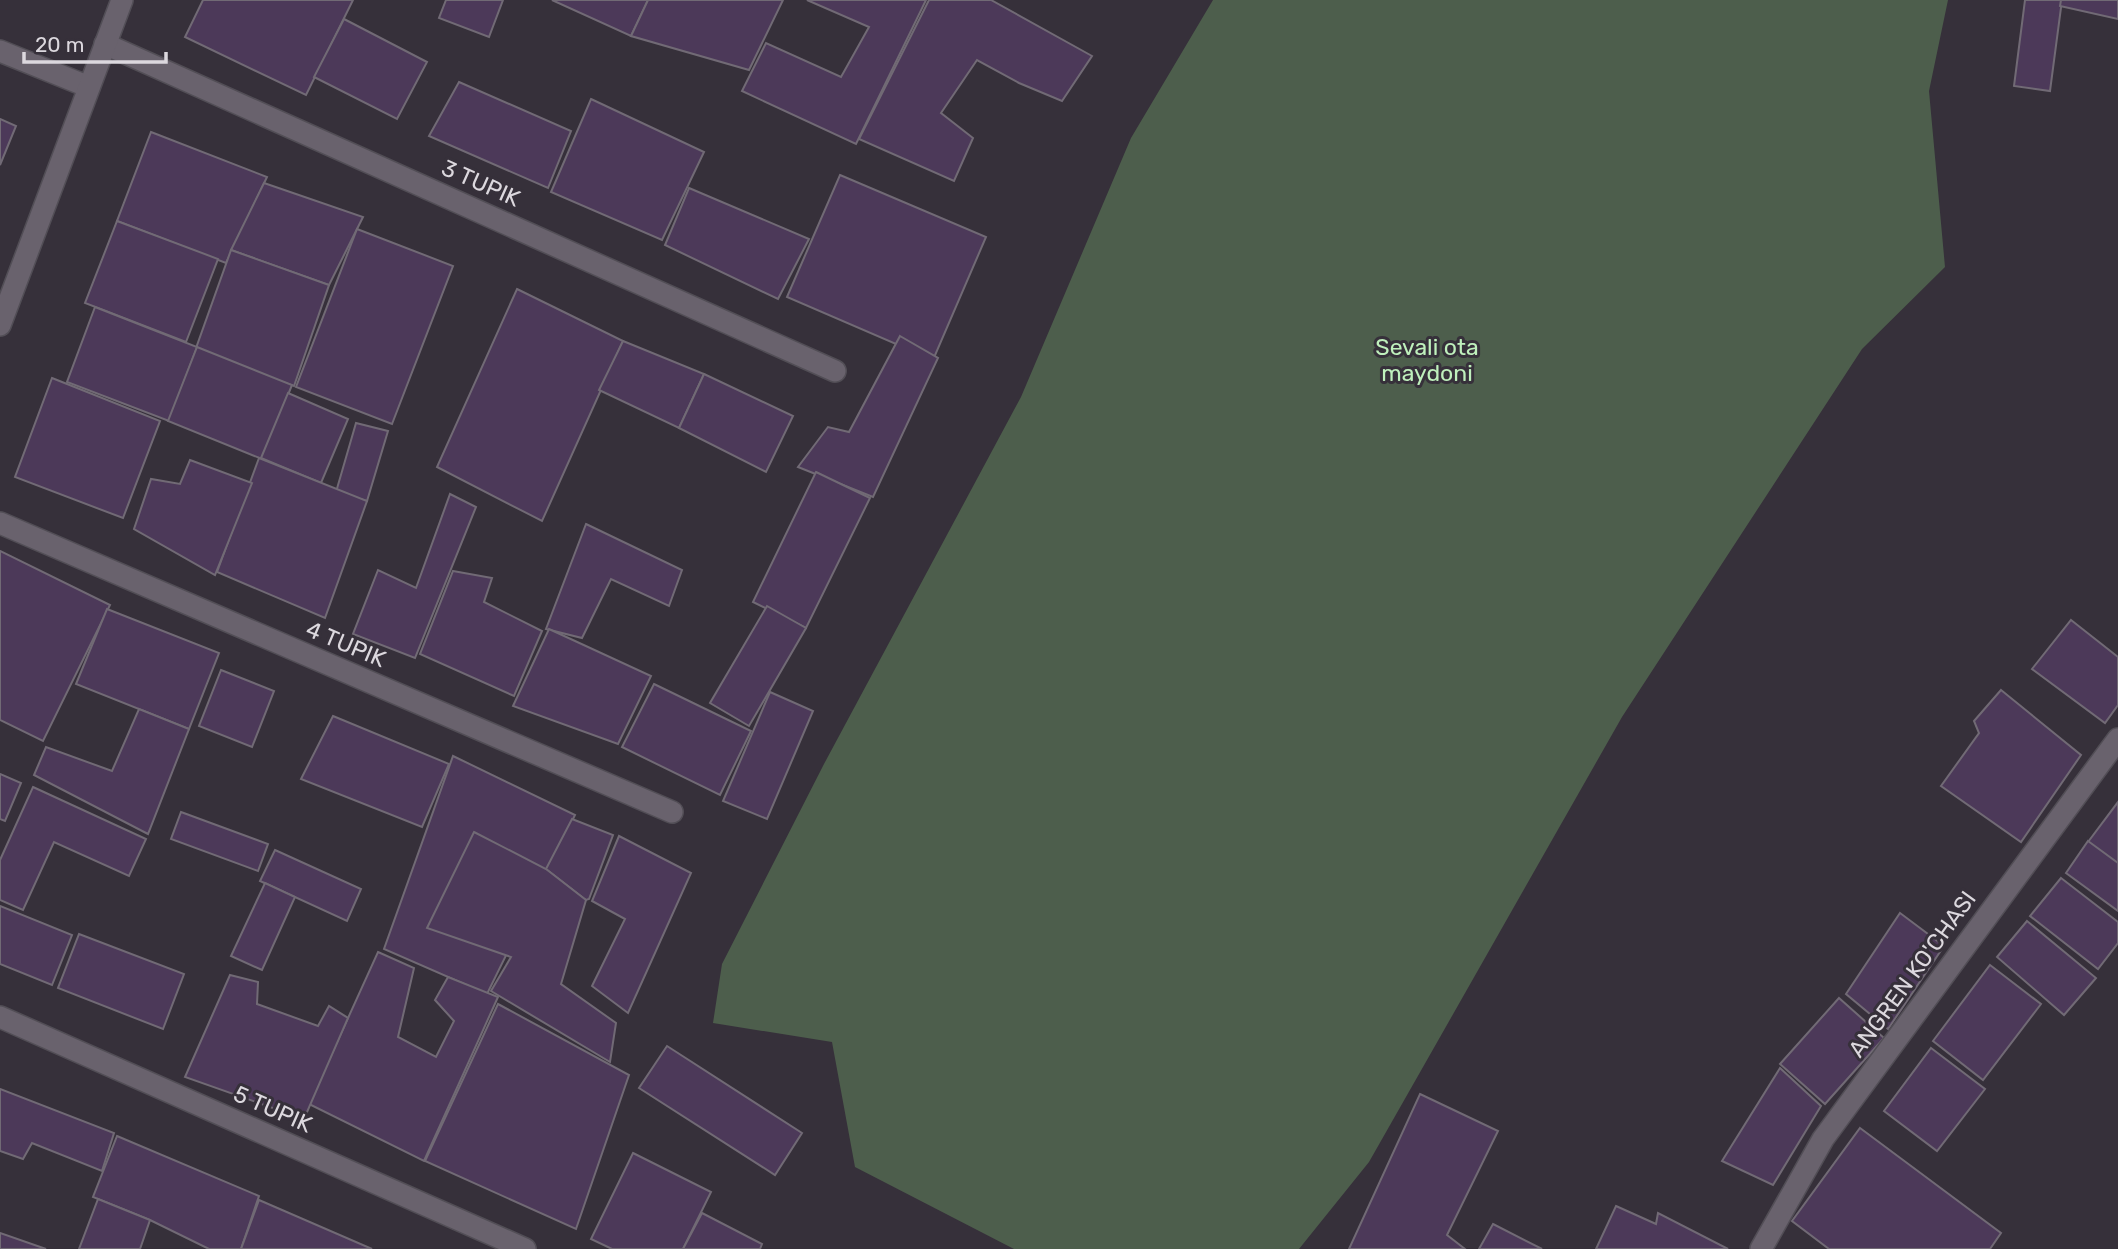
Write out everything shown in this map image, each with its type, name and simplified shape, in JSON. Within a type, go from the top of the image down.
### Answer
[{"type":"street","points":[[0,325],[8,276],[89,87],[122,0]]},
{"type":"street","name":"3 TUPIK","points":[[105,44],[835,371]]},
{"type":"street","points":[[0,51],[89,87]]},
{"type":"street","name":"4 TUPIK","points":[[0,523],[672,812]]},
{"type":"street","name":"ANGREN KO'CHASI","points":[[1761,1249],[1824,1139],[2118,739]]},
{"type":"street","name":"5 TUPIK","points":[[0,1017],[524,1249]]},
{"type":"green space","name":"Sevali ota maydoni","points":[[1213,0],[1948,0],[1929,91],[1945,267],[1862,349],[1622,717],[1369,1162],[1299,1249],[1014,1249],[855,1167],[832,1042],[713,1023],[722,964],[824,764],[1021,397],[1131,138]]},
{"type":"building","points":[[203,0],[353,0],[306,95],[185,37]]},
{"type":"building","points":[[446,0],[503,0],[489,37],[439,18]]},
{"type":"building","points":[[552,0],[648,0],[631,36]]},
{"type":"building","points":[[648,0],[783,0],[749,70],[631,36]]},
{"type":"building","points":[[807,0],[926,0],[856,144],[742,91],[766,43],[841,77],[869,27]]},
{"type":"building","points":[[929,0],[991,0],[1092,56],[1062,101],[1019,83],[977,60],[941,113],[973,138],[954,181],[859,139]]},
{"type":"building","points":[[2025,0],[2062,0],[2050,91],[2014,86]]},
{"type":"building","points":[[2061,0],[2118,0],[2118,19],[2060,6]]},
{"type":"building","points":[[344,19],[427,62],[397,119],[314,77]]},
{"type":"building","points":[[459,82],[571,131],[548,188],[429,136]]},
{"type":"building","points":[[591,99],[704,152],[662,240],[551,192]]},
{"type":"building","points":[[0,119],[16,126],[0,165]]},
{"type":"building","points":[[151,132],[267,177],[226,263],[117,221]]},
{"type":"building","points":[[840,175],[986,237],[933,360],[787,297]]},
{"type":"building","points":[[264,183],[363,217],[329,285],[231,250]]},
{"type":"building","points":[[689,188],[809,239],[778,299],[665,245]]},
{"type":"building","points":[[117,221],[218,259],[186,342],[85,303]]},
{"type":"building","points":[[357,229],[453,266],[392,424],[296,387]]},
{"type":"building","points":[[231,250],[329,285],[294,386],[195,351]]},
{"type":"building","points":[[517,289],[623,341],[542,521],[437,467]]},
{"type":"building","points":[[95,307],[197,347],[169,421],[67,382]]},
{"type":"building","points":[[900,336],[938,358],[873,497],[798,467],[828,427],[849,432]]},
{"type":"building","points":[[623,341],[704,374],[679,428],[599,390]]},
{"type":"building","points":[[197,347],[292,385],[262,459],[168,421]]},
{"type":"building","points":[[704,374],[793,416],[766,472],[679,428]]},
{"type":"building","points":[[52,378],[160,421],[123,518],[15,477]]},
{"type":"building","points":[[288,393],[348,419],[321,483],[261,458]]},
{"type":"building","points":[[356,423],[388,431],[367,501],[336,492]]},
{"type":"building","points":[[259,458],[367,501],[325,618],[217,572]]},
{"type":"building","points":[[190,460],[252,483],[215,575],[134,529],[151,479],[180,484]]},
{"type":"building","points":[[816,472],[870,498],[806,628],[753,602]]},
{"type":"building","points":[[450,494],[476,507],[415,658],[353,634],[378,570],[416,588]]},
{"type":"building","points":[[586,524],[682,570],[669,606],[611,579],[582,638],[546,629]]},
{"type":"building","points":[[0,551],[110,605],[43,741],[0,720]]},
{"type":"building","points":[[453,571],[492,578],[484,602],[542,631],[514,696],[420,654]]},
{"type":"building","points":[[767,606],[806,628],[749,726],[710,703]]},
{"type":"building","points":[[107,609],[219,653],[189,729],[76,684]]},
{"type":"building","points":[[2071,620],[2118,657],[2118,705],[2105,723],[2032,669]]},
{"type":"building","points":[[549,629],[651,676],[618,744],[513,706]]},
{"type":"building","points":[[221,670],[274,691],[252,747],[199,726]]},
{"type":"building","points":[[654,684],[751,731],[720,795],[622,747]]},
{"type":"building","points":[[2001,690],[2081,755],[2021,842],[1941,786],[1979,733],[1974,721]]},
{"type":"building","points":[[770,692],[813,711],[767,819],[723,801]]},
{"type":"building","points":[[139,709],[189,729],[148,834],[34,775],[46,747],[112,771]]},
{"type":"building","points":[[333,716],[449,764],[422,827],[301,779]]},
{"type":"building","points":[[453,756],[575,815],[487,994],[384,949]]},
{"type":"building","points":[[0,774],[21,783],[5,821],[0,819]]},
{"type":"building","points":[[33,787],[146,839],[129,876],[54,842],[23,910],[0,900],[0,860]]},
{"type":"building","points":[[2118,802],[2118,864],[2088,842]]},
{"type":"building","points":[[181,812],[268,844],[258,871],[171,839]]},
{"type":"building","points":[[572,819],[613,835],[589,899],[586,900],[546,869]]},
{"type":"building","points":[[474,832],[546,869],[586,900],[561,984],[616,1023],[610,1062],[491,991],[511,957],[427,928]]},
{"type":"building","points":[[619,836],[691,873],[628,1013],[592,986],[625,919],[592,901]]},
{"type":"building","points":[[2088,841],[2118,863],[2118,911],[2066,873]]},
{"type":"building","points":[[275,850],[361,889],[347,921],[260,881]]},
{"type":"building","points":[[2061,878],[2118,922],[2118,943],[2098,969],[2030,916]]},
{"type":"building","points":[[265,883],[295,897],[262,970],[231,956]]},
{"type":"building","points":[[0,906],[72,935],[52,985],[0,964]]},
{"type":"building","points":[[1900,913],[1944,946],[1888,1029],[1846,994]]},
{"type":"building","points":[[2027,921],[2096,978],[2064,1015],[1997,957]]},
{"type":"building","points":[[79,934],[184,974],[163,1029],[58,988]]},
{"type":"building","points":[[378,952],[414,968],[398,1037],[436,1057],[454,1021],[435,1000],[448,977],[498,997],[424,1161],[309,1104]]},
{"type":"building","points":[[1990,965],[2041,1004],[1983,1080],[1933,1041]]},
{"type":"building","points":[[230,975],[258,982],[257,1004],[318,1026],[329,1006],[348,1018],[304,1119],[185,1077]]},
{"type":"building","points":[[1839,998],[1884,1038],[1825,1104],[1780,1064]]},
{"type":"building","points":[[498,1004],[629,1075],[576,1229],[425,1161]]},
{"type":"building","points":[[667,1046],[802,1133],[775,1175],[639,1088]]},
{"type":"building","points":[[1931,1048],[1985,1089],[1937,1151],[1884,1111]]},
{"type":"building","points":[[1780,1068],[1821,1106],[1773,1185],[1722,1161]]},
{"type":"building","points":[[0,1089],[114,1133],[102,1171],[32,1143],[23,1159],[0,1151]]},
{"type":"building","points":[[1420,1094],[1498,1131],[1447,1235],[1465,1249],[1349,1249]]},
{"type":"building","points":[[1860,1128],[2001,1233],[1990,1249],[1829,1249],[1792,1221]]},
{"type":"building","points":[[117,1136],[259,1196],[241,1249],[209,1249],[150,1220],[93,1197]]},
{"type":"building","points":[[633,1153],[711,1192],[683,1249],[612,1249],[591,1239]]},
{"type":"building","points":[[98,1199],[150,1220],[140,1249],[79,1249]]},
{"type":"building","points":[[259,1200],[372,1249],[241,1249]]},
{"type":"building","points":[[1616,1206],[1656,1224],[1658,1213],[1728,1249],[1596,1249]]},
{"type":"building","points":[[702,1213],[762,1244],[760,1249],[683,1249]]},
{"type":"building","points":[[1493,1224],[1542,1249],[1479,1249]]},
{"type":"building","points":[[0,1233],[46,1249],[0,1249]]}]
